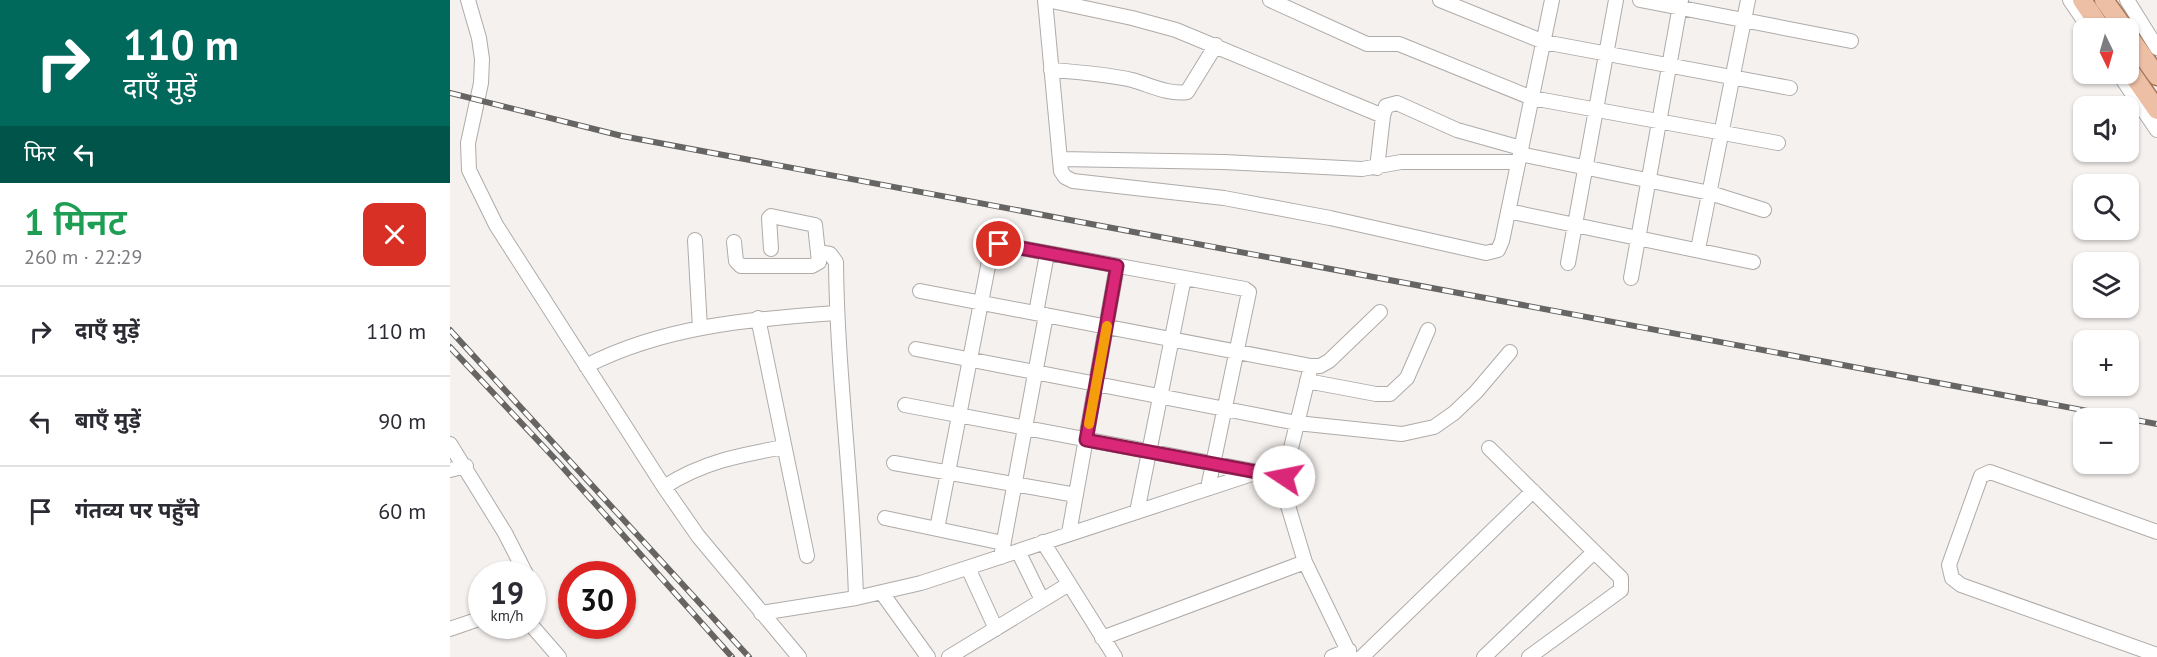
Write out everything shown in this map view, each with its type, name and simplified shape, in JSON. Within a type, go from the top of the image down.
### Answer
[{"type":"main road","points":[[2082,0],[2094,18]]},
{"type":"main road","points":[[2104,0],[2117,18]]},
{"type":"main road","points":[[2139,51],[2157,76]]},
{"type":"main road","points":[[2139,84],[2157,110]]},
{"type":"street","points":[[468,0],[479,38],[482,59],[481,83],[468,143],[469,170],[496,225],[664,488],[698,536],[799,657]]},
{"type":"street","points":[[1383,116],[1216,45],[1132,18],[1046,0],[1061,171],[1065,177],[1073,181],[1224,198],[1330,218],[1486,253],[1498,250],[1552,0]]},
{"type":"street","points":[[1270,0],[1367,44],[1399,44],[1532,98],[1778,143]]},
{"type":"street","points":[[1440,0],[1544,42],[1790,88]]},
{"type":"street","points":[[1568,263],[1616,0]]},
{"type":"street","points":[[1640,0],[1680,4],[1744,20],[1851,41]]},
{"type":"street","points":[[1698,249],[1748,0]]},
{"type":"street","points":[[2070,0],[2082,18]]},
{"type":"street","points":[[2127,0],[2157,48]]},
{"type":"street","points":[[1631,278],[1680,4]]},
{"type":"street","points":[[1052,70],[1131,80],[1178,94],[1187,92],[1216,45]]},
{"type":"street","points":[[2126,84],[2157,130]]},
{"type":"street","points":[[1377,168],[1386,106],[1397,103],[1520,155],[1710,193],[1764,210]]},
{"type":"street","points":[[1060,159],[1377,168],[1401,162],[1520,155]]},
{"type":"street","points":[[1508,211],[1753,262]]},
{"type":"street","points":[[734,242],[736,261],[741,266],[812,266],[819,262],[815,225],[774,215],[769,218],[771,249]]},
{"type":"street","points":[[695,240],[699,328]]},
{"type":"street","points":[[938,529],[993,246],[999,244],[1245,289],[1249,292],[1208,488]]},
{"type":"street","points":[[818,252],[830,254],[836,262],[836,313],[854,536],[856,598]]},
{"type":"street","points":[[1000,557],[1035,372],[1047,254]]},
{"type":"street","points":[[1069,534],[1117,266]]},
{"type":"street","points":[[1137,512],[1184,278]]},
{"type":"street","points":[[920,291],[1311,366],[1320,366],[1329,361],[1380,312]]},
{"type":"street","points":[[586,366],[638,343],[699,328],[758,318],[836,313]]},
{"type":"street","points":[[758,318],[807,556]]},
{"type":"street","points":[[1307,381],[1377,394],[1390,394],[1407,378],[1428,330]]},
{"type":"street","points":[[916,349],[1297,423],[1402,434],[1434,427],[1454,413],[1476,392],[1510,352]]},
{"type":"street","points":[[1311,366],[1284,477],[1285,500],[1305,562],[1350,654],[1332,657]]},
{"type":"street","points":[[905,405],[1284,477]]},
{"type":"street","points":[[450,444],[466,466],[519,561]]},
{"type":"street","points":[[664,488],[704,465],[737,455],[784,447]]},
{"type":"street","points":[[1488,448],[1621,578],[1621,590],[1529,657]]},
{"type":"street","points":[[894,463],[1076,495]]},
{"type":"street","points":[[450,470],[466,466]]},
{"type":"street","points":[[761,614],[882,593],[969,570],[1000,557],[1258,472]]},
{"type":"street","points":[[2157,532],[1990,472],[1981,476],[1949,566],[1952,578],[1961,585],[2157,655]]},
{"type":"street","points":[[1362,657],[1533,491]]},
{"type":"street","points":[[885,518],[1003,543]]},
{"type":"street","points":[[1043,543],[1114,657]]},
{"type":"street","points":[[1018,551],[1042,600]]},
{"type":"street","points":[[1484,657],[1594,552]]},
{"type":"street","points":[[1102,638],[1305,562]]},
{"type":"street","points":[[969,570],[996,629]]},
{"type":"street","points":[[949,657],[1069,584]]},
{"type":"street","points":[[882,593],[928,657]]},
{"type":"street","points":[[450,629],[468,623]]},
{"type":"street","points":[[543,639],[559,657]]},
{"type":"railway","points":[[450,93],[622,136],[2157,424]]},
{"type":"railway","points":[[450,330],[749,657]]},
{"type":"railway","points":[[450,347],[557,461],[732,657]]},
{"type":"slow traffic","points":[[1089,424],[1107,326]]},
{"type":"route","points":[[999,244],[1117,266],[1086,440],[1284,477]]}]
